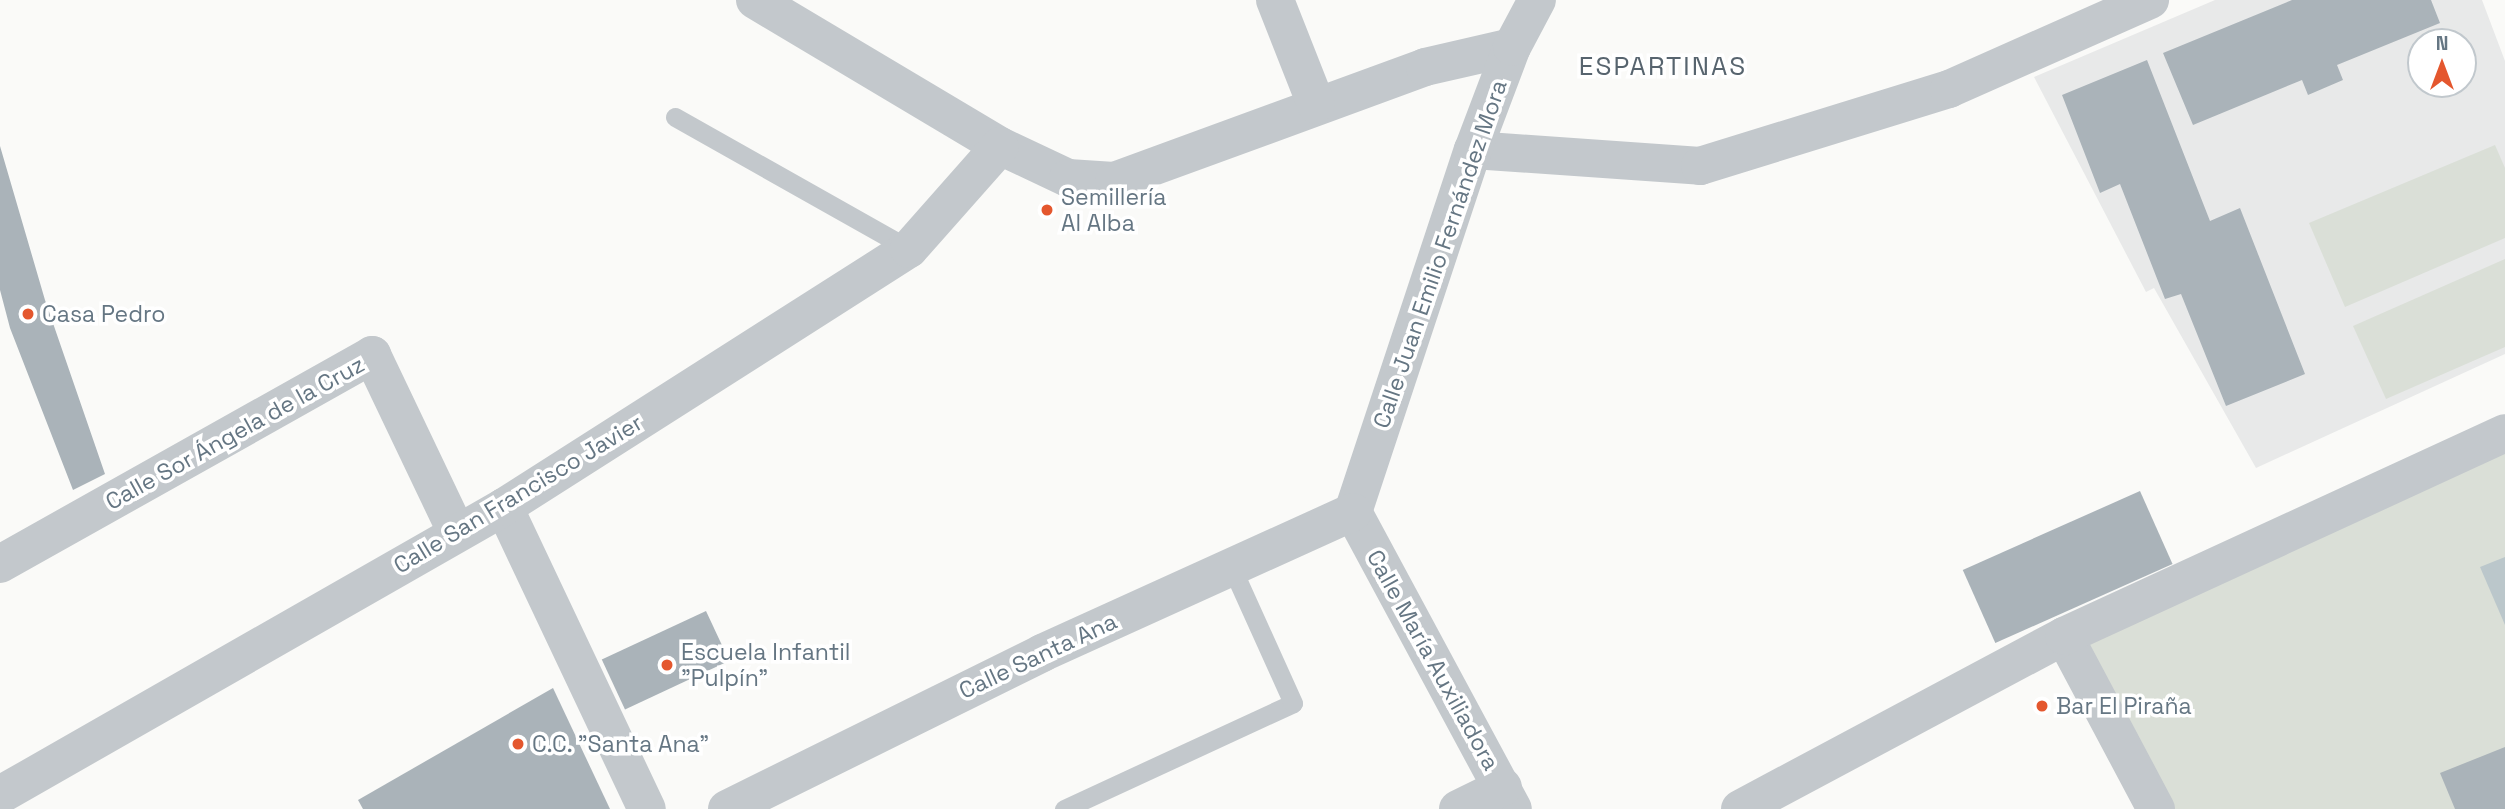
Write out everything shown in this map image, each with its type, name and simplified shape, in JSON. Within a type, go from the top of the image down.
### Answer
[{"type":"street","points":[[755,0],[1000,146],[1068,178],[1114,181],[1316,104],[1425,67],[1512,47]]},
{"type":"street","points":[[1275,0],[1316,104]]},
{"type":"street","name":"Calle Juan Emilio Fernández Mora","points":[[1353,512],[1473,150],[1512,47],[1537,0]]},
{"type":"street","points":[[1473,150],[1700,166],[1949,89],[2150,0]]},
{"type":"street","name":"Calle San Francisco Javier","points":[[0,795],[504,507],[909,249],[1000,146]]},
{"type":"street","name":"Calle Sor Ángela de la Cruz","points":[[0,564],[372,355],[457,533]]},
{"type":"street","points":[[1740,809],[2063,636],[2505,433]]},
{"type":"street","points":[[504,507],[647,809]]},
{"type":"street","name":"Calle Santa Ana","points":[[727,809],[904,718],[1353,512]]},
{"type":"street","name":"Calle María Auxiliadora","points":[[1353,512],[1508,798]]},
{"type":"street","points":[[2063,636],[2156,809]]},
{"type":"street","points":[[1458,809],[1508,798]]},
{"type":"lane","points":[[675,117],[909,249]]},
{"type":"lane","points":[[1064,809],[1293,703],[1232,568]]},
{"type":"shaded area","points":[[2215,0],[2482,0],[2505,61],[2505,354],[2256,468],[2154,288],[2146,292],[2034,77]]},
{"type":"shaded area","points":[[2495,145],[2505,168],[2505,238],[2345,307],[2309,223]]},
{"type":"shaded area","points":[[2505,259],[2505,347],[2386,399],[2353,326]]},
{"type":"shaded area","points":[[2505,433],[2505,809],[2156,809],[2064,636]]},
{"type":"shaded area","points":[[2505,557],[2505,625],[2480,567]]},
{"type":"building","points":[[2292,0],[2431,0],[2440,23],[2428,28],[2407,28],[2407,36],[2337,65],[2343,80],[2308,95],[2302,80],[2193,125],[2163,53]]},
{"type":"building","points":[[2147,60],[2210,221],[2240,208],[2305,374],[2226,406],[2181,294],[2165,299],[2120,184],[2100,193],[2062,95]]},
{"type":"building","name":"Casa Pedro","points":[[0,146],[45,300],[105,474],[73,490],[10,328],[0,290]]},
{"type":"building","points":[[2140,491],[2173,564],[1995,643],[1963,570]]},
{"type":"building","name":"Escuela Infantil \"Pulpín\"","points":[[706,611],[729,661],[625,709],[602,660]]},
{"type":"building","name":"C.C. \"Santa Ana\"","points":[[553,688],[610,809],[363,809],[358,800]]},
{"type":"building","points":[[2505,747],[2505,809],[2455,809],[2440,773]]},
{"type":"place","name":"Semillería Al Alba","points":[[1047,210]]},
{"type":"place","name":"Casa Pedro","points":[[28,314]]},
{"type":"place","name":"Escuela Infantil \"Pulpín\"","points":[[667,665]]},
{"type":"place","name":"Bar El Piraña","points":[[2042,706]]},
{"type":"place","name":"C.C. \"Santa Ana\"","points":[[518,744]]},
{"type":"district","name":"ESPARTINAS","points":[[1663,67]]}]
